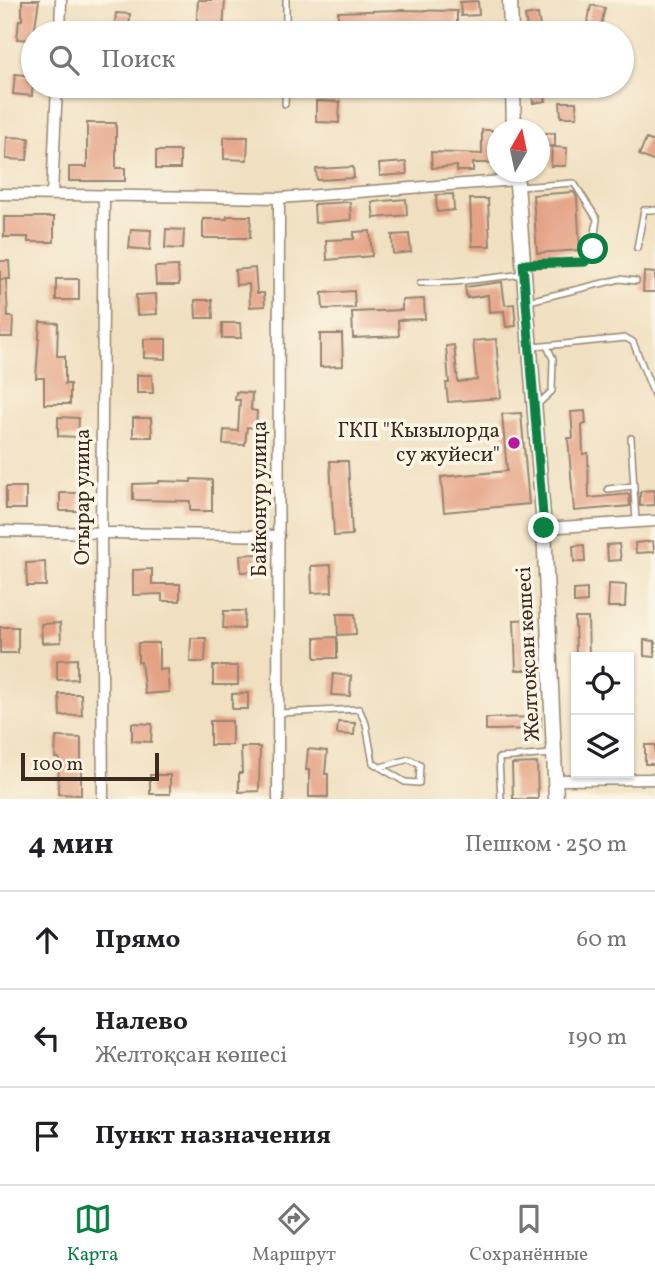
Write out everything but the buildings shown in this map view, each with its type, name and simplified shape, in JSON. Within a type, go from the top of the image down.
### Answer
[{"type":"street","points":[[60,21],[61,0]]},
{"type":"street","points":[[510,0],[511,21]]},
{"type":"street","points":[[52,194],[56,98]]},
{"type":"street","points":[[513,98],[514,119]]},
{"type":"street","points":[[0,194],[279,198],[490,182]]},
{"type":"street","name":"Желтоқсан көшесі","points":[[516,182],[544,528],[556,799]]},
{"type":"street","name":"Отырар улица","points":[[103,799],[101,533],[104,195]]},
{"type":"street","name":"Байконур улица","points":[[278,799],[279,198]]},
{"type":"street","points":[[544,528],[655,521]]},
{"type":"street","points":[[0,531],[279,536]]},
{"type":"street","points":[[556,780],[655,779]]},
{"type":"lane","points":[[286,0],[286,21]]},
{"type":"lane","points":[[285,98],[285,104]]},
{"type":"lane","points":[[420,283],[455,282],[523,269],[585,262],[593,249],[597,219],[574,183],[550,182]]},
{"type":"lane","points":[[636,248],[644,210],[655,210]]},
{"type":"lane","points":[[526,301],[620,279],[636,281]]},
{"type":"lane","points":[[530,348],[626,338],[633,342],[655,397]]},
{"type":"lane","points":[[534,407],[552,391],[553,359],[547,346]]},
{"type":"lane","points":[[631,438],[636,522]]},
{"type":"lane","points":[[608,489],[633,485]]},
{"type":"lane","points":[[278,713],[359,709],[366,724],[373,763],[405,782],[419,783],[420,765],[409,759],[381,767]]},
{"type":"lane","points":[[501,799],[499,758],[555,754]]},
{"type":"place","name":"ГКП \"Кызылорда су жуйеси\"","points":[[514,443]]},
{"type":"route","points":[[544,528],[523,264],[585,262],[593,249]]}]
